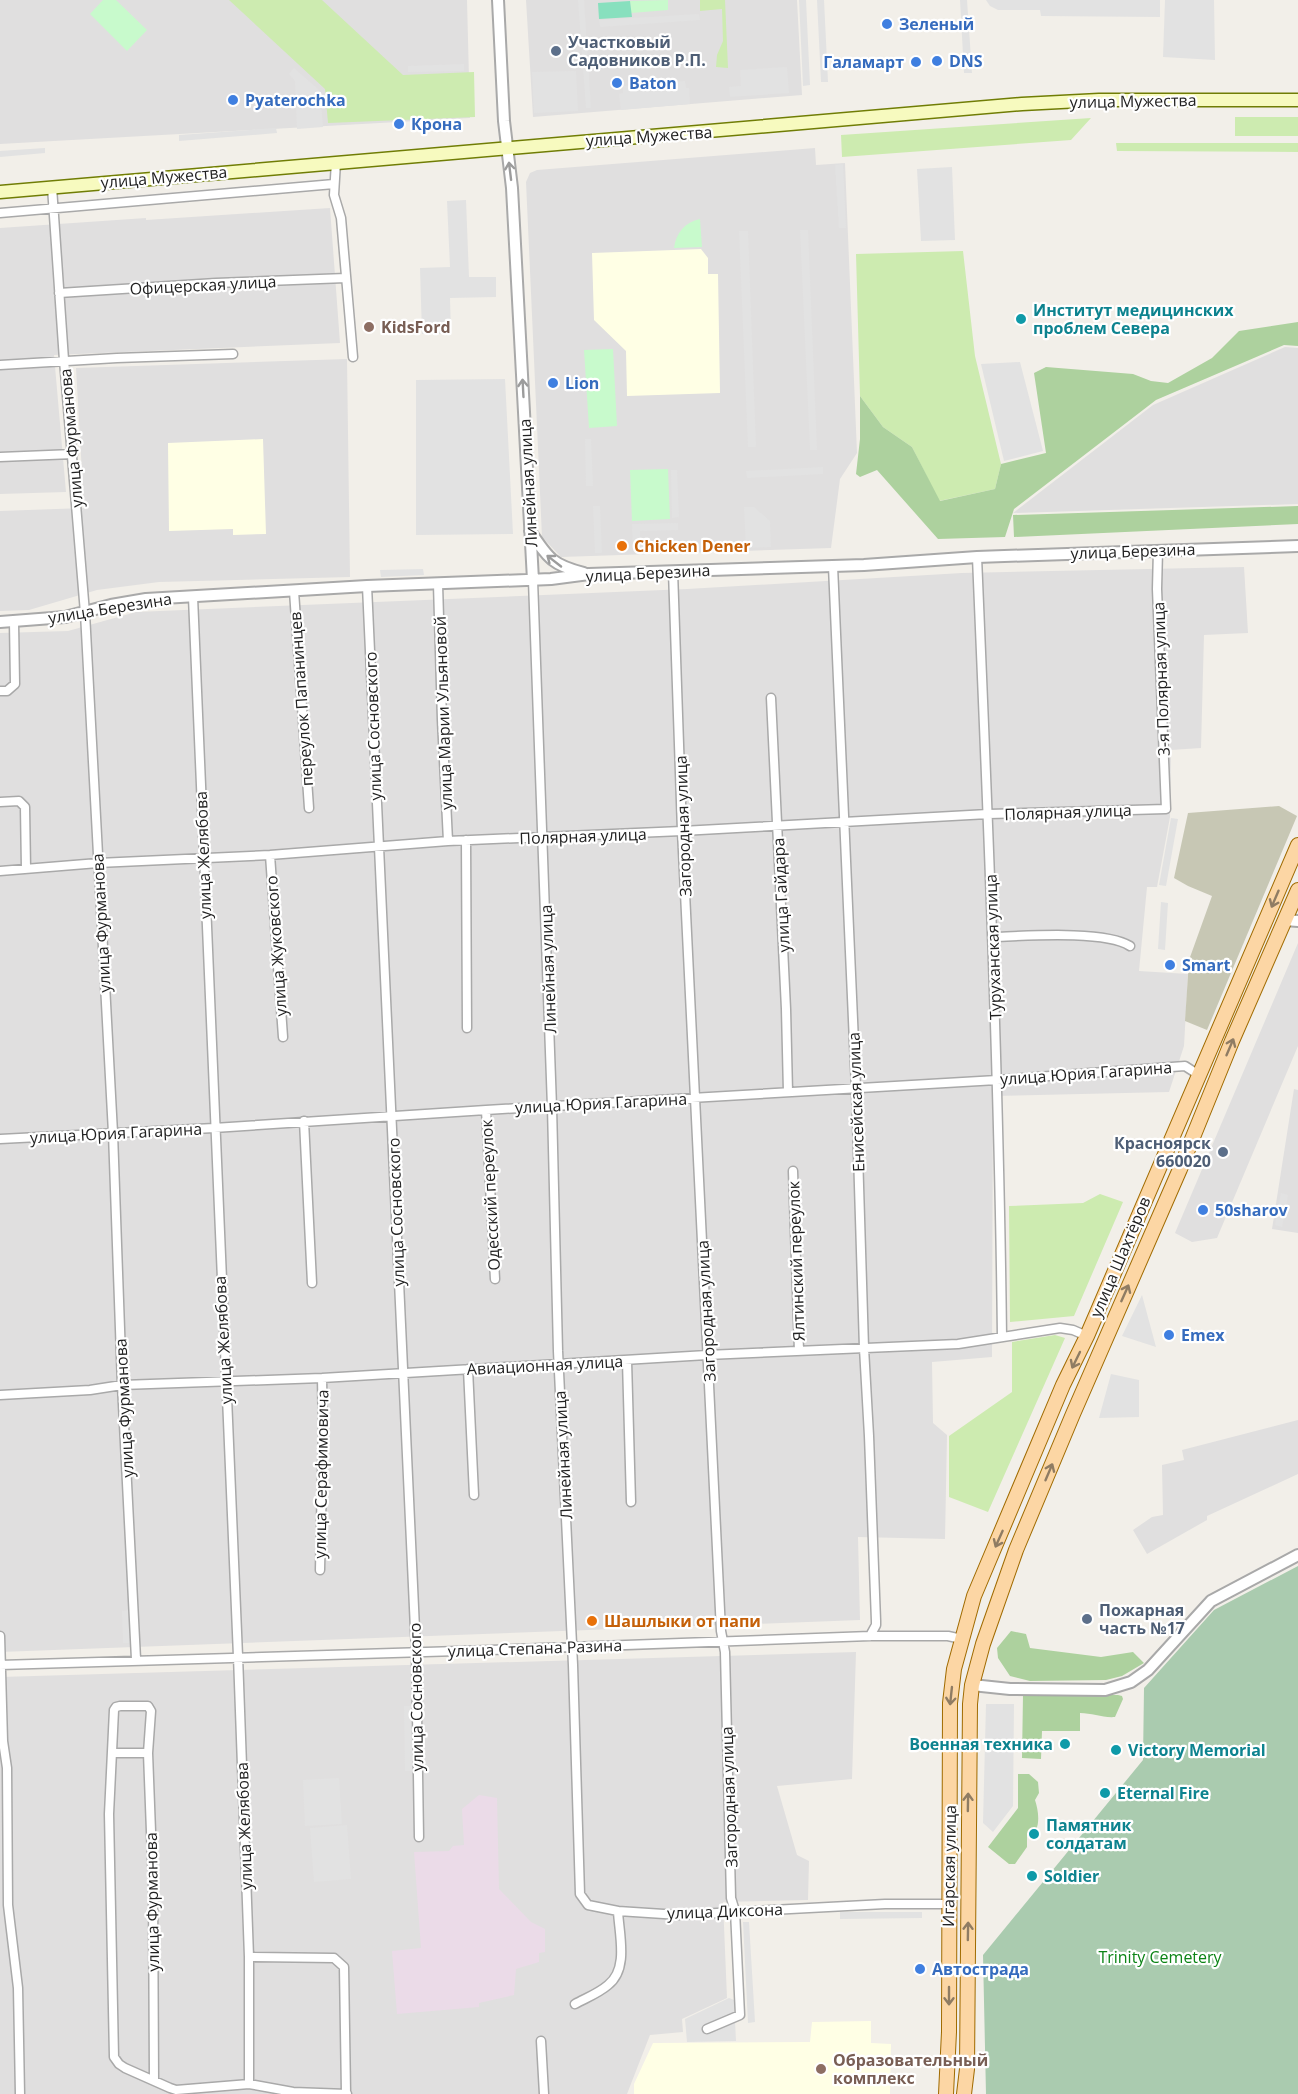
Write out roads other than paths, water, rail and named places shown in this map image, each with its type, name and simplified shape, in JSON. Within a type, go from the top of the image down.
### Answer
[{"type":"main road","name":"улица Мужества","points":[[0,192],[1022,104],[1100,100],[1298,100]]},
{"type":"main road","name":"улица Шахтёров","points":[[962,1639],[974,1596],[1063,1385],[1087,1336],[1298,845]]},
{"type":"main road","name":"улица Шахтёров","points":[[983,1644],[1016,1550],[1180,1169],[1232,1041],[1292,920],[1298,890]]},
{"type":"main road","name":"Игарская улица","points":[[946,2094],[949,2032],[950,1703],[954,1669],[962,1639]]},
{"type":"main road","name":"Игарская улица","points":[[964,2094],[967,2068],[967,1861],[972,1685],[983,1644]]},
{"type":"street","name":"Линейная улица","points":[[498,0],[506,147],[512,188],[533,580],[559,1365],[573,1647],[580,1894],[588,1905],[618,1911]]},
{"type":"street","points":[[336,162],[334,195],[340,218],[352,357]]},
{"type":"street","points":[[0,213],[334,184]]},
{"type":"street","name":"улица Фурманова","points":[[52,187],[85,613],[113,1133],[122,1385],[136,1659]]},
{"type":"street","name":"Офицерская улица","points":[[59,292],[346,278]]},
{"type":"street","points":[[0,365],[64,360],[233,354]]},
{"type":"street","points":[[0,457],[73,454]]},
{"type":"street","points":[[530,531],[551,560],[564,568],[590,574]]},
{"type":"street","name":"улица Березина","points":[[0,622],[85,613],[130,602],[367,586],[533,580],[590,574],[833,566],[977,557],[1298,546]]},
{"type":"street","name":"3-я Полярная улица","points":[[1158,550],[1157,589],[1166,809]]},
{"type":"street","name":"Туруханская улица","points":[[977,557],[998,1080],[1002,1337]]},
{"type":"street","name":"Енисейская улица","points":[[833,566],[876,1621],[870,1636]]},
{"type":"street","name":"Загородная улица","points":[[673,571],[682,831],[723,1641],[732,1898],[735,1911],[740,2015],[707,2029]]},
{"type":"street","name":"улица Марии Ульяновой","points":[[438,584],[448,841]]},
{"type":"street","name":"улица Сосновского","points":[[367,586],[416,1651],[419,1837]]},
{"type":"street","name":"переулок Папанинцев","points":[[294,591],[309,808]]},
{"type":"street","name":"улица Желябова","points":[[193,597],[202,858],[238,1656],[249,1957],[249,2084]]},
{"type":"street","points":[[0,692],[7,691],[15,684],[14,622]]},
{"type":"street","name":"улица Гайдара","points":[[771,698],[788,1092]]},
{"type":"street","points":[[0,802],[19,801],[25,807],[26,869]]},
{"type":"street","name":"Полярная улица","points":[[0,871],[98,862],[270,855],[466,840],[988,814],[1166,809]]},
{"type":"street","points":[[466,840],[467,1028]]},
{"type":"street","name":"улица Жуковского","points":[[270,855],[283,1037]]},
{"type":"street","points":[[993,937],[1071,936],[1118,940],[1130,946]]},
{"type":"street","name":"улица Юрия Гагарина","points":[[0,1139],[998,1080],[1185,1066],[1199,1075]]},
{"type":"street","name":"Одесский переулок","points":[[486,1110],[495,1279]]},
{"type":"street","points":[[304,1121],[312,1283]]},
{"type":"street","name":"Ялтинский переулок","points":[[793,1171],[799,1351]]},
{"type":"street","name":"Авиационная улица","points":[[0,1395],[90,1390],[122,1385],[322,1377],[707,1355],[958,1344],[1060,1328],[1087,1336]]},
{"type":"street","points":[[627,1361],[631,1502]]},
{"type":"street","points":[[468,1369],[474,1495]]},
{"type":"street","name":"улица Серафимовича","points":[[320,1570],[322,1377]]},
{"type":"street","points":[[972,1685],[1002,1689],[1106,1690],[1131,1682],[1148,1670],[1211,1601],[1298,1555]]},
{"type":"street","points":[[0,1636],[3,1815],[8,1905],[18,1988],[20,2094]]},
{"type":"street","name":"улица Степана Разина","points":[[1,1665],[870,1636],[948,1636],[962,1639]]},
{"type":"street","name":"улица Фурманова","points":[[120,1706],[148,1706],[150,1708],[148,1753],[153,1884],[153,2080],[119,2064],[113,2051],[109,1814],[114,1710],[120,1706]]},
{"type":"street","points":[[113,1753],[148,1753]]},
{"type":"street","name":"улица Диксона","points":[[618,1911],[679,1915],[885,1904],[948,1904]]},
{"type":"street","points":[[575,2004],[608,1985],[619,1971],[621,1960],[618,1911]]},
{"type":"street","points":[[153,2080],[170,2088],[183,2090],[249,2084],[293,2092],[346,2094],[344,1967],[334,1958],[249,1957]]},
{"type":"street","points":[[541,2041],[544,2094]]},
{"type":"place","name":"Зеленый","points":[[887,24]]},
{"type":"place","name":"Участковый Садовников Р.П.","points":[[556,51]]},
{"type":"place","name":"DNS","points":[[937,61]]},
{"type":"place","name":"Галамарт","points":[[916,62]]},
{"type":"place","name":"Baton","points":[[617,83]]},
{"type":"place","name":"Pyaterochka","points":[[233,100]]},
{"type":"place","name":"Крона","points":[[399,124]]},
{"type":"place","name":"Институт медицинских проблем Севера","points":[[1021,319]]},
{"type":"place","name":"KidsFord","points":[[369,327]]},
{"type":"place","name":"Lion","points":[[553,383]]},
{"type":"place","name":"Chicken Dener","points":[[622,546]]},
{"type":"place","name":"Smart","points":[[1170,965]]},
{"type":"place","name":"Красноярск 660020","points":[[1223,1152]]},
{"type":"place","name":"50sharov","points":[[1203,1210]]},
{"type":"place","name":"Emex","points":[[1169,1335]]},
{"type":"place","name":"Пожарная часть №17","points":[[1087,1619]]},
{"type":"place","name":"Шашлыки от папи","points":[[592,1621]]},
{"type":"place","name":"Военная техника","points":[[1065,1744]]},
{"type":"place","name":"Victory Memorial","points":[[1116,1750]]},
{"type":"place","name":"Eternal Fire","points":[[1105,1793]]},
{"type":"place","name":"Памятник солдатам","points":[[1034,1834]]},
{"type":"place","name":"Soldier","points":[[1032,1876]]},
{"type":"place","name":"Автострада","points":[[920,1969]]},
{"type":"place","name":"Образовательный комплекс","points":[[821,2069]]},
{"type":"park label","name":"Trinity Cemetery","points":[[1160,1957]]}]
